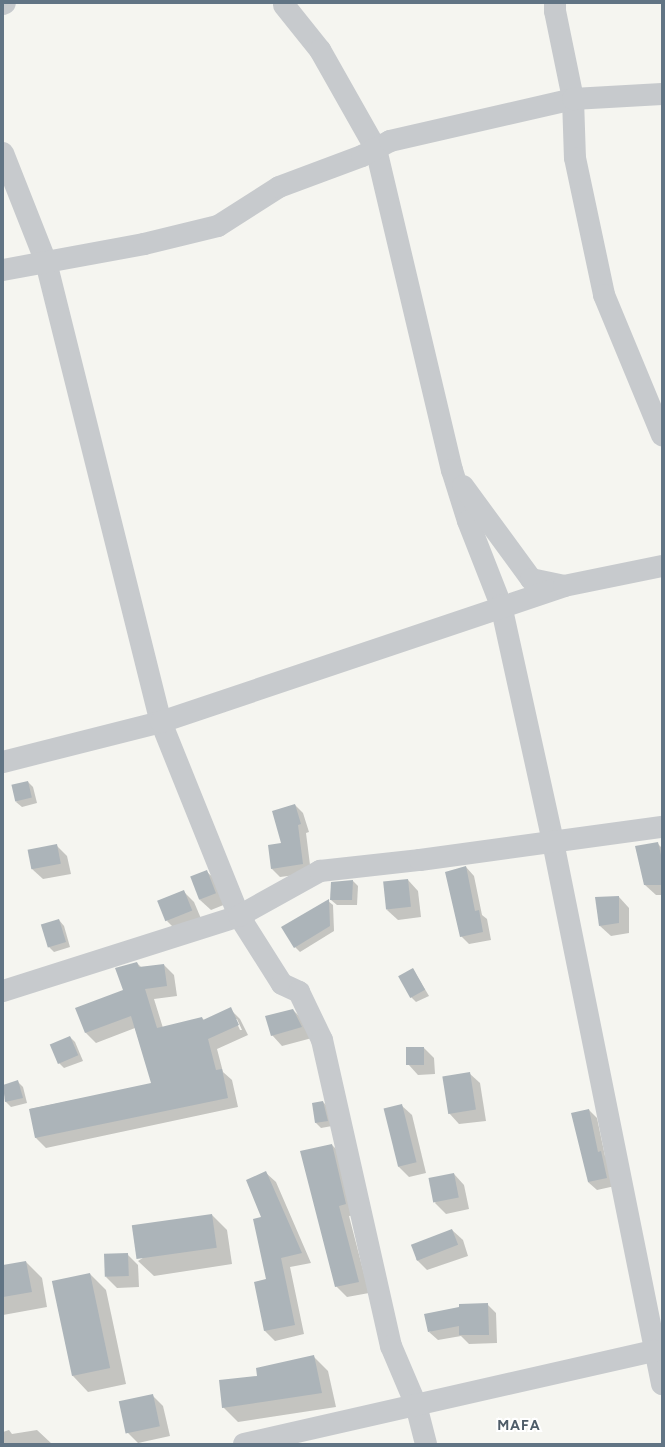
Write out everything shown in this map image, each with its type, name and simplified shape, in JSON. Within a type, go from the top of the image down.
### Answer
[{"type":"street","points":[[555,3],[555,11],[573,99],[575,158],[604,295],[662,435]]},
{"type":"street","points":[[282,4],[320,50],[376,149],[452,470],[468,521],[500,605],[654,1301],[655,1351],[662,1384]]},
{"type":"street","points":[[3,270],[218,226],[279,187],[376,149],[390,141],[573,99],[662,94]]},
{"type":"street","points":[[3,153],[46,262],[161,722],[239,916],[282,984],[299,992],[322,1040],[391,1346],[416,1405],[426,1444]]},
{"type":"street","points":[[452,470],[531,579],[564,586]]},
{"type":"street","points":[[3,762],[161,722],[500,605],[564,586],[662,566]]},
{"type":"street","points":[[3,992],[239,916],[320,871],[662,827]]},
{"type":"street","points":[[244,1444],[655,1351]]},
{"type":"building","points":[[28,781],[32,798],[15,801],[11,785]]},
{"type":"building","points":[[295,804],[301,824],[298,825],[303,864],[271,869],[268,845],[281,843],[272,811]]},
{"type":"building","points":[[658,842],[662,859],[662,885],[644,885],[635,846]]},
{"type":"building","points":[[57,844],[61,864],[31,869],[28,850]]},
{"type":"building","points":[[466,866],[475,911],[479,910],[483,932],[460,937],[445,872]]},
{"type":"building","points":[[207,870],[216,893],[199,900],[190,876]]},
{"type":"building","points":[[408,879],[411,907],[386,909],[383,882]]},
{"type":"building","points":[[353,880],[352,900],[330,900],[331,882]]},
{"type":"building","points":[[184,890],[192,910],[165,921],[157,901]]},
{"type":"building","points":[[619,896],[619,923],[599,926],[595,897]]},
{"type":"building","points":[[329,899],[330,926],[294,948],[281,927]]},
{"type":"building","points":[[59,919],[66,942],[48,948],[41,925]]},
{"type":"building","points":[[137,962],[139,967],[164,964],[167,986],[145,989],[157,1028],[202,1017],[203,1020],[231,1007],[239,1025],[208,1039],[216,1070],[222,1069],[228,1098],[35,1138],[29,1109],[151,1083],[131,1016],[85,1033],[75,1008],[123,990],[115,968]]},
{"type":"building","points":[[413,968],[425,990],[410,998],[398,976]]},
{"type":"building","points":[[293,1009],[302,1027],[271,1036],[265,1016]]},
{"type":"building","points":[[70,1036],[78,1055],[58,1064],[50,1045]]},
{"type":"building","points":[[406,1047],[424,1047],[424,1065],[406,1065]]},
{"type":"building","points":[[470,1072],[476,1110],[448,1114],[442,1076]]},
{"type":"building","points":[[18,1080],[23,1098],[5,1102],[3,1085]]},
{"type":"building","points":[[323,1101],[328,1121],[315,1123],[312,1103]]},
{"type":"building","points":[[402,1104],[417,1162],[398,1167],[384,1109]]},
{"type":"building","points":[[589,1109],[598,1152],[601,1151],[607,1178],[588,1182],[571,1113]]},
{"type":"building","points":[[332,1144],[346,1204],[339,1206],[359,1282],[335,1287],[300,1151]]},
{"type":"building","points":[[266,1171],[302,1253],[281,1258],[295,1325],[264,1331],[254,1282],[266,1279],[253,1219],[261,1217],[246,1180]]},
{"type":"building","points":[[454,1173],[459,1198],[433,1203],[428,1178]]},
{"type":"building","points":[[212,1214],[217,1248],[137,1259],[132,1225]]},
{"type":"building","points":[[452,1229],[458,1245],[417,1261],[411,1245]]},
{"type":"building","points":[[128,1253],[129,1276],[105,1277],[104,1254]]},
{"type":"building","points":[[26,1261],[32,1292],[3,1297],[3,1265]]},
{"type":"building","points":[[90,1273],[110,1368],[72,1376],[52,1281]]},
{"type":"building","points":[[488,1303],[489,1335],[459,1335],[459,1326],[428,1332],[424,1314],[459,1307],[459,1304]]},
{"type":"building","points":[[314,1355],[322,1393],[222,1408],[219,1380],[257,1376],[256,1368]]},
{"type":"building","points":[[153,1394],[160,1426],[126,1434],[119,1401]]},
{"type":"district","name":"MAFA","points":[[519,1426]]}]
